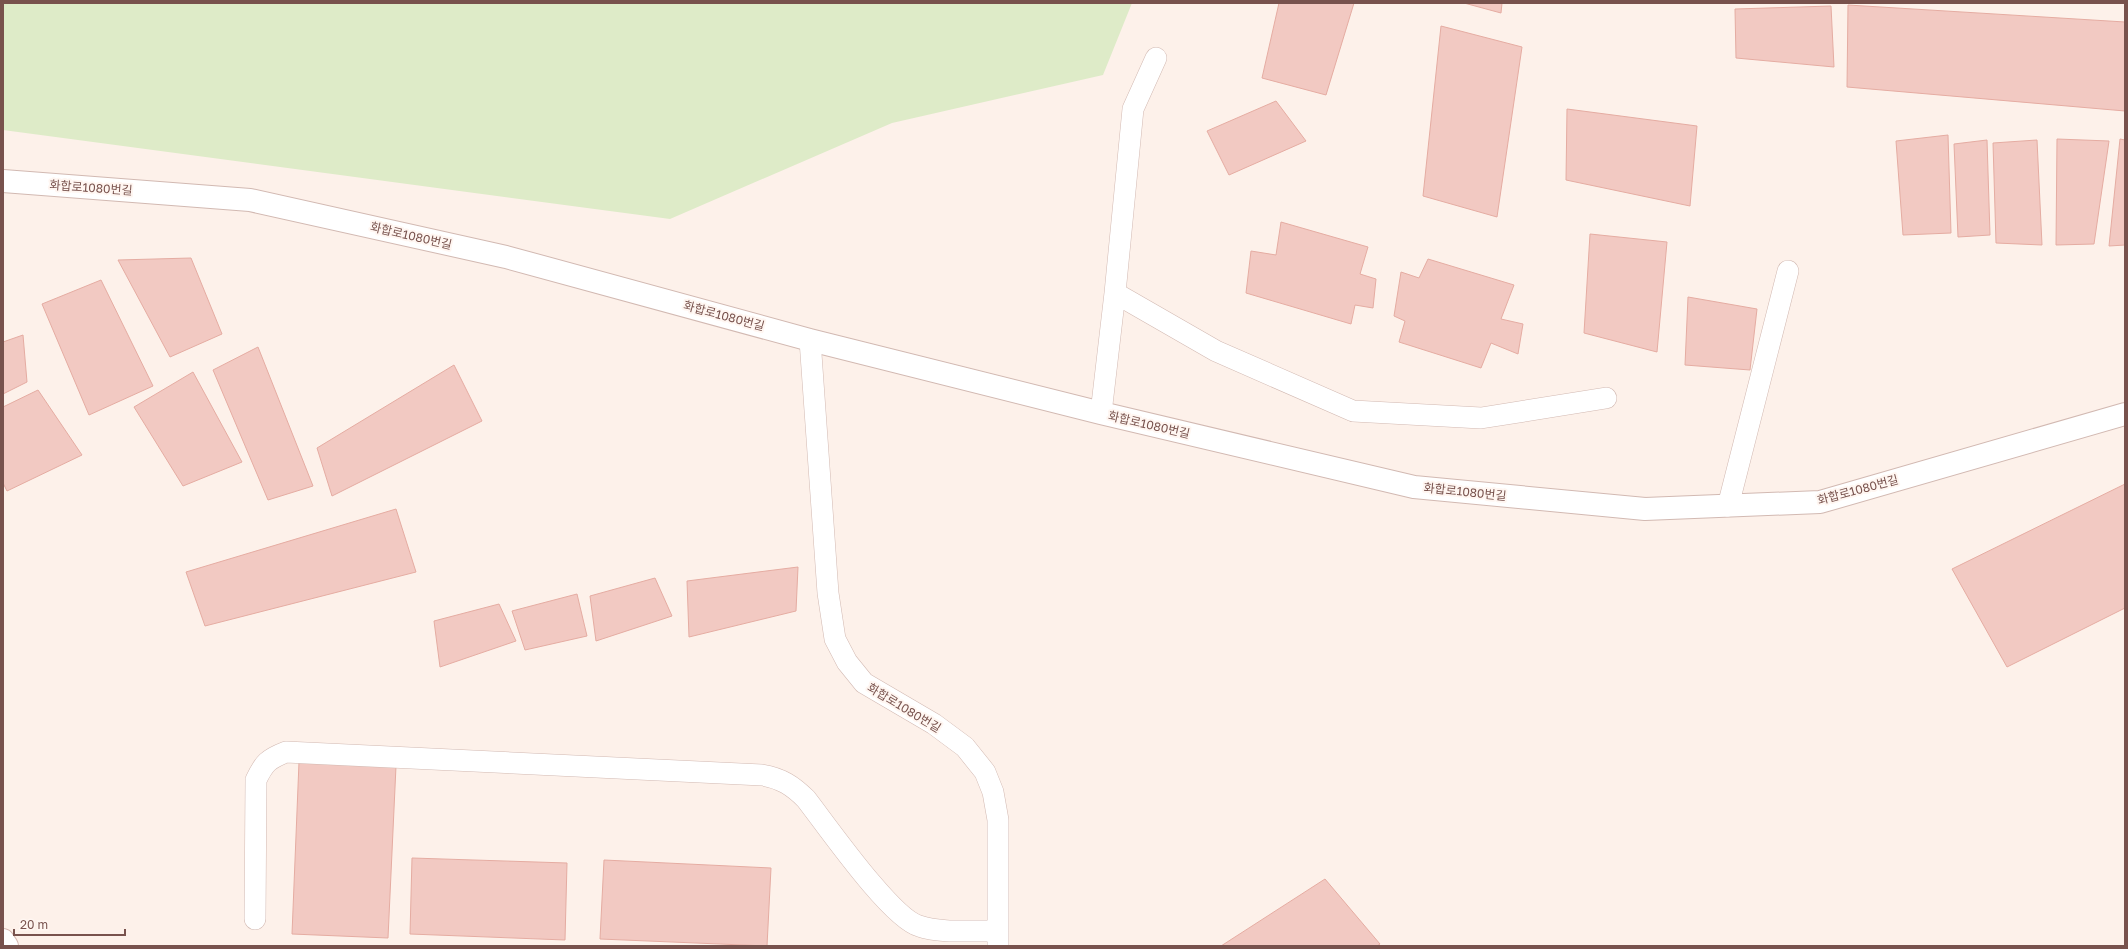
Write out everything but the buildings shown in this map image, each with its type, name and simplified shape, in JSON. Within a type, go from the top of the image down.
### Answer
[{"type":"street","name":"화합로1080번길","points":[[3,181],[250,200],[506,257],[810,340],[1101,413],[1414,487],[1645,510],[1820,502],[2125,414]]},
{"type":"street","points":[[3,940],[7,946]]},
{"type":"lane","points":[[1101,413],[1115,293],[1133,109],[1156,58]]},
{"type":"lane","points":[[1728,506],[1788,271]]},
{"type":"lane","points":[[1115,293],[1216,351],[1353,411],[1481,418],[1606,398]]},
{"type":"lane","name":"화합로1080번길","points":[[810,340],[828,593],[835,639],[847,662],[864,683],[934,724],[965,747],[985,772],[993,792],[998,820],[998,938]]},
{"type":"lane","points":[[255,919],[256,780],[262,767],[270,758],[286,752],[762,775],[776,777],[793,786],[806,799],[883,898],[898,914],[918,926],[998,938]]},
{"type":"green space","points":[[3,3],[1132,3],[1103,75],[892,123],[670,219],[3,130]]}]
